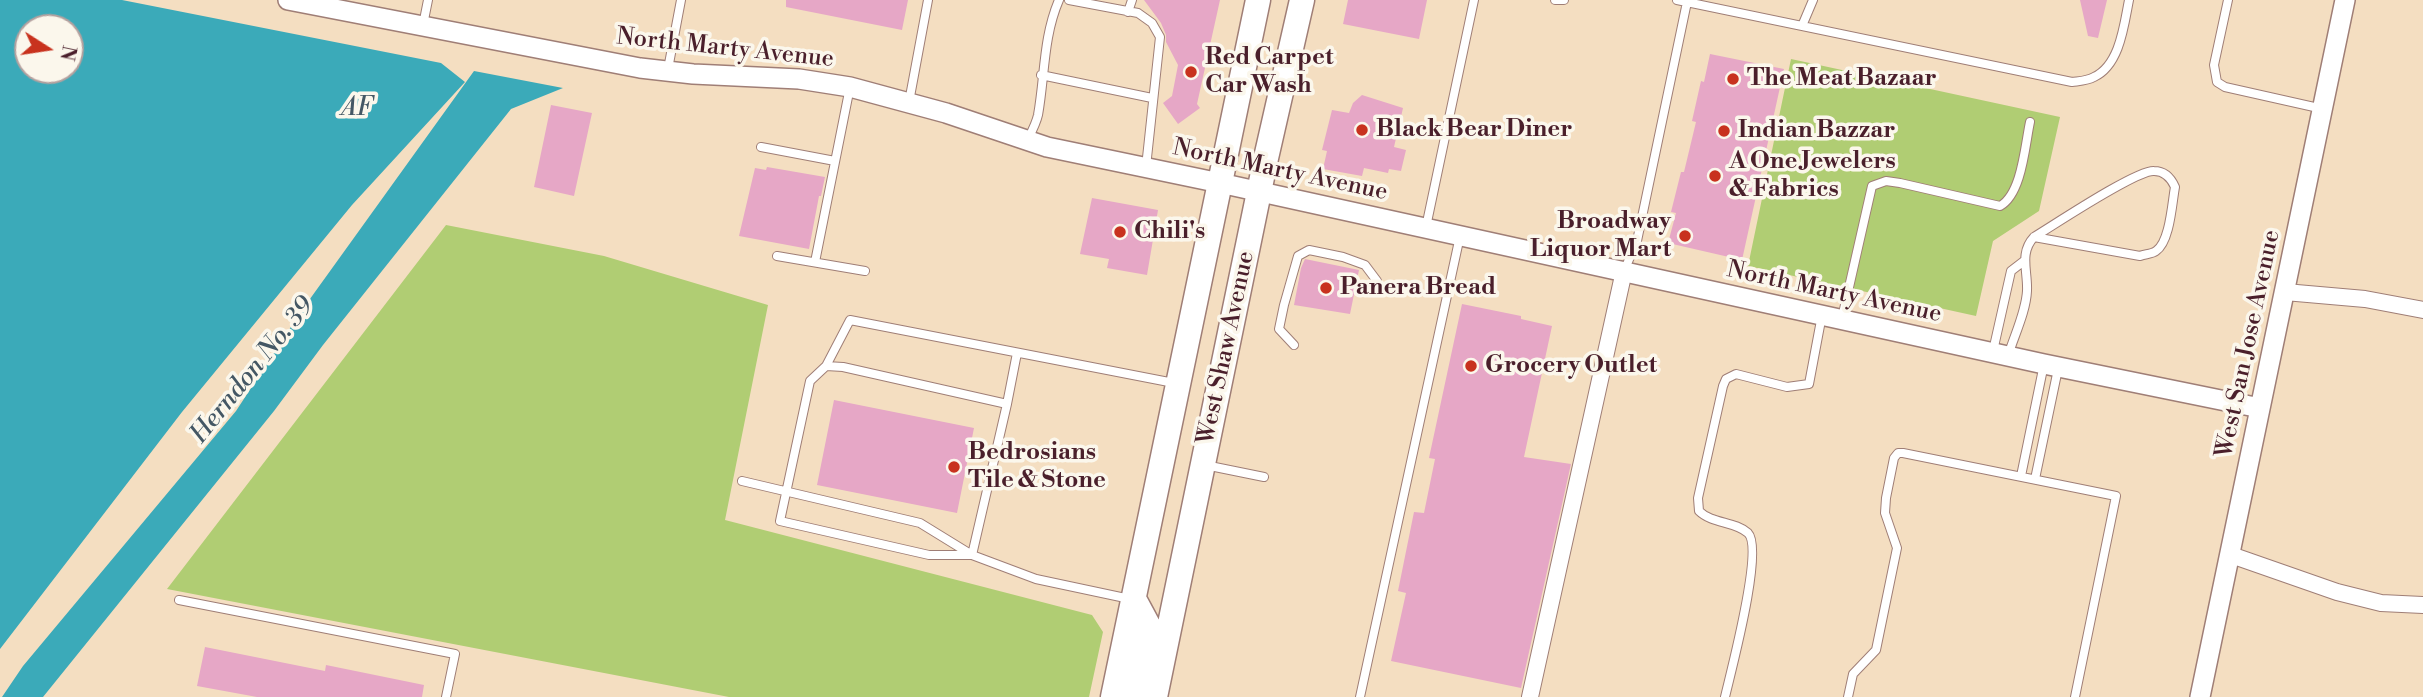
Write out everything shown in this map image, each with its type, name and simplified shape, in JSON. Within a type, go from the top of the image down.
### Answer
[{"type":"main road","name":"West Shaw Avenue","points":[[1113,697],[1258,0]]},
{"type":"main road","name":"West Shaw Avenue","points":[[1155,697],[1259,192],[1302,0]]},
{"type":"main road","points":[[1134,599],[1148,625],[1135,697]]},
{"type":"street","name":"North Marty Avenue","points":[[288,0],[667,72],[799,79],[850,88],[909,102],[1027,141],[2051,365],[2260,408]]},
{"type":"street","name":"West San Jose Avenue","points":[[2200,697],[2345,0]]},
{"type":"street","points":[[1530,697],[1624,271]]},
{"type":"street","points":[[2284,292],[2365,299],[2423,310]]},
{"type":"street","points":[[2231,555],[2348,595],[2381,603],[2423,605]]},
{"type":"lane","points":[[423,27],[428,0]]},
{"type":"lane","points":[[667,72],[681,0]]},
{"type":"lane","points":[[909,102],[928,0]]},
{"type":"lane","points":[[1027,141],[1038,118],[1041,75],[1051,18],[1059,0]]},
{"type":"lane","points":[[1069,0],[1138,13],[1152,23],[1160,37],[1146,167]]},
{"type":"lane","points":[[1128,12],[1132,0]]},
{"type":"lane","points":[[1426,228],[1474,0]]},
{"type":"lane","points":[[1555,0],[1564,0]]},
{"type":"lane","points":[[1677,0],[2072,82],[2092,79],[2105,70],[2115,53],[2123,30],[2129,0]]},
{"type":"lane","points":[[1801,26],[1813,0]]},
{"type":"lane","points":[[2228,0],[2214,65],[2217,82],[2225,88],[2323,109]]},
{"type":"lane","points":[[1624,271],[1637,241],[1687,2]]},
{"type":"lane","points":[[1041,75],[1152,98]]},
{"type":"lane","points":[[815,262],[850,88]]},
{"type":"lane","points":[[1725,697],[1749,590],[1754,550],[1746,531],[1708,518],[1699,511],[1698,498],[1726,379],[1735,374],[1787,387],[1809,384],[1872,186],[1886,181],[1900,183],[2000,206],[2011,198],[2017,187],[2030,122]]},
{"type":"lane","points":[[761,146],[835,161]]},
{"type":"lane","points":[[2001,354],[2027,291],[2024,261],[2029,243],[2034,237],[2121,184],[2152,170],[2163,173],[2171,179],[2175,187],[2165,241],[2152,253],[2140,256],[2034,237]]},
{"type":"lane","points":[[1360,697],[1460,236]]},
{"type":"lane","points":[[1294,345],[1279,329],[1298,256],[1308,250],[1343,257],[1366,265],[1377,281]]},
{"type":"lane","points":[[777,256],[865,271]]},
{"type":"lane","points":[[2001,354],[2011,271],[2024,261]]},
{"type":"lane","points":[[972,555],[929,555],[780,521],[810,380],[826,366],[850,320],[1177,384]]},
{"type":"lane","points":[[972,555],[1017,353]]},
{"type":"lane","points":[[2021,476],[2051,365]]},
{"type":"lane","points":[[2035,479],[2051,365]]},
{"type":"lane","points":[[826,366],[842,367],[1006,404]]},
{"type":"lane","points":[[1848,697],[1853,674],[1876,650],[1897,548],[1885,513],[1894,458],[1898,453],[2116,496],[2075,697]]},
{"type":"lane","points":[[1202,465],[1264,477]]},
{"type":"lane","points":[[742,481],[920,523],[972,555],[1036,579],[1134,599]]},
{"type":"lane","points":[[179,600],[455,654],[446,697]]},
{"type":"green space","points":[[1791,59],[2060,117],[2039,211],[1993,241],[1976,316],[1748,266]]},
{"type":"green space","points":[[446,225],[604,256],[768,305],[725,520],[1092,615],[1103,632],[1089,697],[729,697],[167,589]]},
{"type":"water","name":"AF","points":[[0,0],[122,0],[441,63],[465,82],[352,205],[182,412],[0,649]]},
{"type":"water","points":[[474,71],[563,88],[511,109],[323,345],[274,411],[43,697],[2,697],[23,666],[236,411],[302,310]]},
{"type":"building","points":[[786,0],[908,0],[902,30],[786,7]]},
{"type":"building","name":"Red Carpet Car Wash","points":[[1144,0],[1220,0],[1197,104],[1200,108],[1178,124],[1163,103],[1172,96],[1178,65],[1166,42],[1161,23]]},
{"type":"building","points":[[1348,0],[1427,0],[1419,39],[1343,24]]},
{"type":"building","points":[[2080,0],[2107,0],[2098,38],[2088,36]]},
{"type":"building","points":[[1710,54],[1784,69],[1742,260],[1668,243],[1676,213],[1671,212],[1681,172],[1684,172],[1696,122],[1692,121]]},
{"type":"building","name":"Black Bear Diner","points":[[1362,95],[1403,108],[1394,147],[1406,150],[1401,171],[1389,169],[1388,173],[1364,168],[1362,176],[1323,169],[1327,151],[1322,150],[1332,110],[1349,113],[1353,103]]},
{"type":"building","points":[[551,105],[592,113],[574,196],[534,187]]},
{"type":"building","points":[[767,167],[825,177],[809,249],[739,236],[755,168],[766,170]]},
{"type":"building","name":"Chili's","points":[[1092,198],[1158,210],[1147,275],[1107,268],[1109,259],[1080,254]]},
{"type":"building","name":"Panera Bread","points":[[1305,259],[1359,270],[1350,314],[1294,305]]},
{"type":"building","points":[[1462,304],[1521,316],[1521,319],[1552,326],[1524,457],[1571,464],[1521,688],[1391,661],[1406,593],[1398,591],[1414,512],[1424,513],[1435,459],[1429,458]]},
{"type":"building","points":[[834,400],[974,428],[957,513],[817,485]]},
{"type":"building","points":[[205,647],[325,671],[326,665],[424,685],[422,697],[257,697],[197,686]]},
{"type":"place","name":"Red Carpet Car Wash","points":[[1191,72]]},
{"type":"place","name":"The Meat Bazaar","points":[[1733,79]]},
{"type":"place","name":"Black Bear Diner","points":[[1362,130]]},
{"type":"place","name":"Indian Bazzar","points":[[1724,131]]},
{"type":"place","name":"A One Jewelers & Fabrics","points":[[1715,176]]},
{"type":"place","name":"Chili's","points":[[1120,232]]},
{"type":"place","name":"Broadway Liquor Mart","points":[[1685,236]]},
{"type":"place","name":"Panera Bread","points":[[1326,288]]},
{"type":"place","name":"Grocery Outlet","points":[[1471,366]]},
{"type":"place","name":"Bedrosians Tile & Stone","points":[[954,467]]},
{"type":"water label","name":"Herndon No. 39","points":[[253,371]]}]
